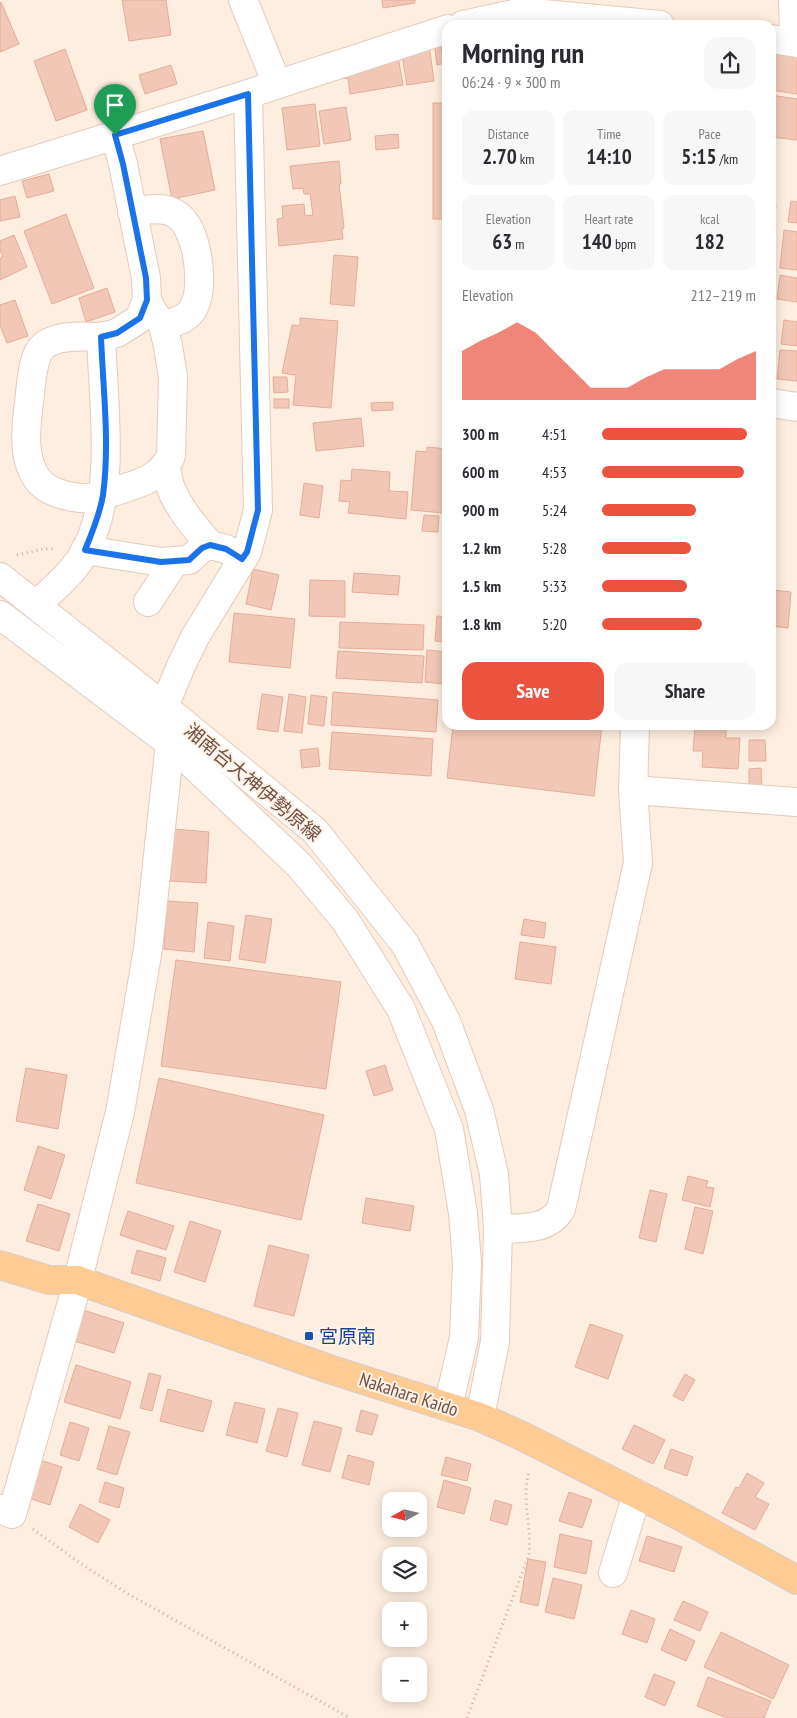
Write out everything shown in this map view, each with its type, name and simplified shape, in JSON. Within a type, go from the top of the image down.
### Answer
[{"type":"main road","name":"Nakahara Kaido","points":[[0,1266],[48,1280],[77,1280],[330,1370],[480,1417],[637,1494],[797,1580]]},
{"type":"street","points":[[243,0],[277,84]]},
{"type":"street","points":[[788,41],[793,0]]},
{"type":"street","points":[[479,20],[522,6],[621,20]]},
{"type":"street","points":[[0,170],[248,94],[442,30]]},
{"type":"street","points":[[164,707],[195,637],[247,552],[258,510],[248,94]]},
{"type":"street","points":[[115,135],[123,164],[146,278],[147,300],[140,318],[117,333],[101,337],[75,336],[60,339],[52,341],[40,349],[33,371],[27,416],[27,451],[33,471],[43,485],[70,498],[90,498],[103,495],[154,477],[166,466],[171,456],[173,377],[163,326],[147,300]]},
{"type":"street","points":[[132,211],[161,208],[176,213],[186,224],[196,248],[200,275],[196,303],[180,322],[163,326]]},
{"type":"street","points":[[36,605],[72,570],[85,550],[94,529],[103,495],[106,440],[101,337]]},
{"type":"street","points":[[776,405],[797,407]]},
{"type":"street","points":[[166,466],[170,486],[177,500],[189,519],[210,545]]},
{"type":"street","points":[[85,550],[161,562],[189,560],[202,548],[210,545],[226,549],[242,559]]},
{"type":"street","points":[[148,602],[175,561]]},
{"type":"street","name":"湘南台大神伊勢原線","points":[[0,577],[164,707],[315,831],[405,944],[446,1021],[479,1110],[494,1174],[498,1230],[495,1341],[480,1417]]},
{"type":"street","name":"湘南台大神伊勢原線","points":[[0,615],[170,743],[299,864],[345,920],[401,1009],[448,1129],[464,1213],[467,1263],[464,1338],[448,1406]]},
{"type":"street","points":[[498,1230],[532,1228],[547,1223],[556,1217],[561,1209],[638,863],[633,790],[635,730]]},
{"type":"street","points":[[6,1512],[77,1280],[120,1112],[148,949],[170,743]]},
{"type":"street","points":[[633,790],[797,802]]},
{"type":"street","points":[[613,1573],[637,1494]]},
{"type":"path","points":[[467,1718],[529,1555],[531,1538],[526,1504],[526,1483],[530,1467],[541,1446]]},
{"type":"path","points":[[6,1512],[130,1595],[350,1718]]},
{"type":"building","points":[[122,0],[166,0],[171,35],[129,41]]},
{"type":"building","points":[[382,0],[415,0],[415,3],[383,8]]},
{"type":"building","points":[[0,3],[19,44],[0,52]]},
{"type":"building","points":[[440,40],[442,52],[442,64],[437,65],[434,42]]},
{"type":"building","points":[[429,45],[434,81],[407,85],[401,49]]},
{"type":"building","points":[[65,49],[87,110],[56,121],[34,61]]},
{"type":"building","points":[[776,51],[797,54],[797,94],[776,91]]},
{"type":"building","points":[[398,56],[403,85],[350,94],[348,78],[337,79]]},
{"type":"building","points":[[171,65],[177,84],[145,94],[139,75]]},
{"type":"building","points":[[776,96],[797,99],[797,140],[776,138]]},
{"type":"building","points":[[433,103],[442,103],[442,219],[433,219]]},
{"type":"building","points":[[315,104],[320,146],[287,150],[282,108]]},
{"type":"building","points":[[346,107],[351,140],[324,144],[319,111]]},
{"type":"building","points":[[203,131],[215,190],[172,199],[160,139]]},
{"type":"building","points":[[398,134],[399,148],[376,150],[375,136]]},
{"type":"building","points":[[339,161],[341,184],[339,184],[344,228],[342,229],[343,239],[279,246],[277,219],[283,218],[282,206],[304,204],[305,216],[313,215],[310,194],[304,194],[303,188],[293,189],[290,166]]},
{"type":"building","points":[[49,174],[54,191],[27,198],[22,181]]},
{"type":"building","points":[[15,196],[20,217],[0,221],[0,200]]},
{"type":"building","points":[[791,201],[797,202],[797,223],[788,222]]},
{"type":"building","points":[[66,214],[94,288],[52,304],[24,231]]},
{"type":"building","points":[[784,230],[797,232],[797,270],[780,268]]},
{"type":"building","points":[[14,235],[27,267],[0,280],[0,258],[3,256],[0,251],[0,241]]},
{"type":"building","points":[[334,255],[358,257],[354,306],[330,304]]},
{"type":"building","points":[[780,275],[797,278],[797,302],[777,299]]},
{"type":"building","points":[[107,288],[115,312],[86,322],[79,298]]},
{"type":"building","points":[[15,300],[28,336],[7,343],[0,325],[0,305]]},
{"type":"building","points":[[300,318],[338,321],[331,408],[293,405],[296,375],[282,373],[292,325],[300,326]]},
{"type":"building","points":[[784,320],[797,322],[797,346],[781,344]]},
{"type":"building","points":[[780,350],[797,351],[797,381],[777,379]]},
{"type":"building","points":[[273,377],[287,377],[288,392],[274,393]]},
{"type":"building","points":[[274,399],[289,399],[289,408],[274,408]]},
{"type":"building","points":[[393,402],[393,410],[372,411],[371,403]]},
{"type":"building","points":[[361,418],[364,446],[316,451],[313,423]]},
{"type":"building","points":[[427,447],[442,448],[442,513],[411,510],[416,451],[427,452]]},
{"type":"building","points":[[352,469],[390,472],[389,491],[408,492],[406,519],[348,513],[350,502],[339,501],[341,480],[351,481]]},
{"type":"building","points":[[304,483],[323,486],[319,518],[300,515]]},
{"type":"building","points":[[424,515],[439,516],[438,532],[422,531]]},
{"type":"building","points":[[253,569],[279,575],[271,610],[246,604]]},
{"type":"building","points":[[354,573],[400,576],[398,595],[352,592]]},
{"type":"building","points":[[310,580],[345,581],[345,617],[309,616]]},
{"type":"building","points":[[776,590],[791,592],[788,628],[776,627]]},
{"type":"building","points":[[234,613],[295,619],[290,668],[229,662]]},
{"type":"building","points":[[437,616],[442,616],[442,642],[435,641]]},
{"type":"building","points":[[340,622],[424,625],[423,650],[339,648]]},
{"type":"building","points":[[427,650],[442,652],[442,684],[425,682]]},
{"type":"building","points":[[338,651],[424,656],[422,683],[336,678]]},
{"type":"building","points":[[333,692],[438,700],[436,732],[331,725]]},
{"type":"building","points":[[262,694],[283,697],[278,732],[257,729]]},
{"type":"building","points":[[289,694],[306,697],[302,733],[284,731]]},
{"type":"building","points":[[311,695],[327,697],[324,726],[308,724]]},
{"type":"building","points":[[452,730],[601,730],[594,796],[447,778]]},
{"type":"building","points":[[695,730],[726,730],[726,738],[740,738],[738,769],[702,767],[703,751],[693,751]]},
{"type":"building","points":[[332,732],[433,739],[431,776],[329,769]]},
{"type":"building","points":[[749,740],[765,740],[766,761],[749,761]]},
{"type":"building","points":[[318,748],[320,766],[302,768],[300,750]]},
{"type":"building","points":[[761,768],[762,787],[749,787],[749,769]]},
{"type":"building","points":[[174,829],[209,832],[206,883],[170,881]]},
{"type":"building","points":[[167,901],[198,903],[194,952],[164,949]]},
{"type":"building","points":[[246,915],[272,919],[265,963],[239,959]]},
{"type":"building","points":[[524,919],[546,923],[544,938],[521,935]]},
{"type":"building","points":[[208,922],[234,926],[230,961],[204,958]]},
{"type":"building","points":[[520,942],[556,947],[551,984],[515,979]]},
{"type":"building","points":[[176,960],[341,982],[326,1089],[161,1066]]},
{"type":"building","points":[[385,1065],[393,1090],[374,1096],[366,1071]]},
{"type":"building","points":[[26,1068],[67,1075],[58,1129],[16,1121]]},
{"type":"building","points":[[159,1078],[324,1115],[301,1220],[136,1183]]},
{"type":"building","points":[[38,1146],[65,1155],[51,1199],[24,1190]]},
{"type":"building","points":[[688,1176],[708,1181],[706,1187],[714,1188],[710,1207],[682,1200]]},
{"type":"building","points":[[650,1190],[667,1194],[656,1242],[639,1238]]},
{"type":"building","points":[[366,1198],[414,1206],[410,1231],[362,1223]]},
{"type":"building","points":[[38,1204],[70,1214],[59,1251],[26,1241]]},
{"type":"building","points":[[695,1207],[713,1211],[703,1254],[685,1249]]},
{"type":"building","points":[[128,1211],[174,1226],[166,1250],[120,1235]]},
{"type":"building","points":[[190,1221],[221,1231],[205,1282],[174,1272]]},
{"type":"building","points":[[269,1245],[309,1255],[294,1316],[254,1306]]},
{"type":"building","points":[[137,1250],[166,1258],[160,1281],[131,1273]]},
{"type":"building","points":[[80,1309],[124,1323],[114,1353],[71,1340]]},
{"type":"building","points":[[590,1324],[623,1335],[608,1379],[575,1367]]},
{"type":"building","points":[[76,1365],[131,1382],[120,1419],[64,1402]]},
{"type":"building","points":[[149,1373],[161,1376],[152,1411],[140,1408]]},
{"type":"building","points":[[685,1374],[695,1380],[683,1401],[673,1396]]},
{"type":"building","points":[[168,1389],[212,1401],[203,1432],[160,1421]]},
{"type":"building","points":[[235,1402],[265,1409],[257,1443],[226,1435]]},
{"type":"building","points":[[278,1408],[298,1413],[287,1457],[266,1451]]},
{"type":"building","points":[[361,1410],[378,1415],[372,1435],[356,1431]]},
{"type":"building","points":[[314,1421],[342,1428],[330,1472],[302,1465]]},
{"type":"building","points":[[70,1422],[89,1428],[79,1461],[60,1455]]},
{"type":"building","points":[[634,1425],[665,1440],[653,1464],[622,1449]]},
{"type":"building","points":[[109,1426],[130,1432],[117,1475],[97,1469]]},
{"type":"building","points":[[671,1449],[693,1457],[687,1476],[664,1468]]},
{"type":"building","points":[[348,1455],[374,1462],[369,1485],[342,1478]]},
{"type":"building","points":[[446,1457],[471,1464],[467,1481],[441,1475]]},
{"type":"building","points":[[33,1458],[62,1467],[50,1505],[22,1496]]},
{"type":"building","points":[[747,1473],[764,1483],[755,1497],[769,1504],[755,1530],[722,1513],[736,1487],[739,1488]]},
{"type":"building","points":[[444,1480],[471,1488],[464,1514],[437,1507]]},
{"type":"building","points":[[105,1482],[124,1488],[119,1508],[99,1502]]},
{"type":"building","points":[[569,1492],[592,1500],[582,1528],[559,1521]]},
{"type":"building","points":[[495,1500],[512,1505],[507,1525],[490,1520]]},
{"type":"building","points":[[80,1504],[110,1520],[98,1543],[69,1527]]},
{"type":"building","points":[[560,1534],[592,1541],[586,1574],[554,1567]]},
{"type":"building","points":[[647,1536],[682,1547],[674,1572],[639,1561]]},
{"type":"building","points":[[528,1559],[546,1562],[538,1606],[520,1602]]},
{"type":"building","points":[[553,1578],[582,1585],[574,1619],[545,1612]]},
{"type":"building","points":[[683,1601],[708,1612],[700,1631],[674,1620]]},
{"type":"building","points":[[631,1610],[655,1619],[647,1643],[622,1634]]},
{"type":"building","points":[[670,1629],[695,1641],[686,1661],[661,1650]]},
{"type":"building","points":[[721,1632],[789,1665],[773,1699],[704,1667]]},
{"type":"building","points":[[654,1674],[675,1682],[665,1706],[645,1697]]},
{"type":"building","points":[[708,1677],[771,1701],[764,1718],[727,1718],[697,1706]]},
{"type":"place","name":"宮原南","points":[[309,1336]]},
{"type":"route","points":[[248,94],[258,510],[247,552],[242,559],[226,549],[210,545],[202,548],[189,560],[161,562],[85,550],[94,529],[103,495],[105,471],[106,440],[101,337],[117,333],[140,318],[147,300],[146,278],[123,164],[115,135],[248,94]]}]
